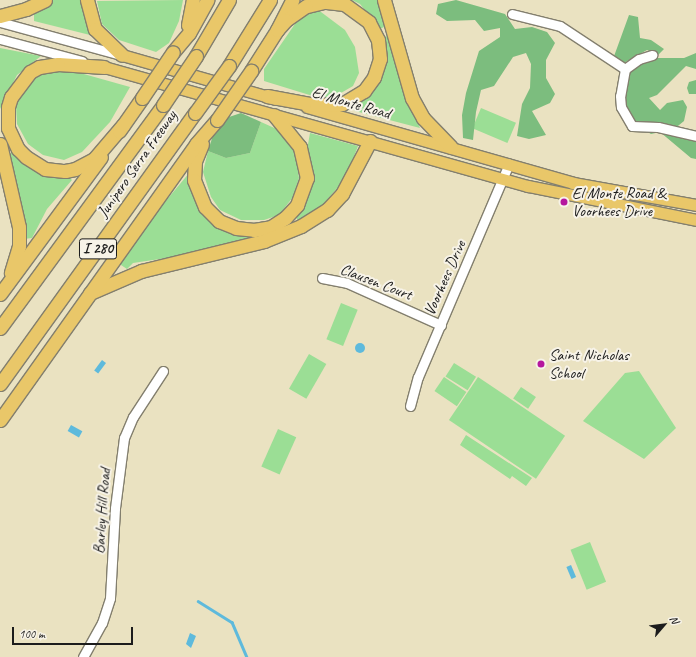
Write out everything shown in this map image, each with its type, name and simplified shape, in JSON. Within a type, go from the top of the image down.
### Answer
[{"type":"highway","points":[[0,16],[26,9],[45,0]]},
{"type":"highway","points":[[87,0],[95,29],[122,55]]},
{"type":"highway","points":[[2,292],[76,194],[173,52],[189,23],[193,0]]},
{"type":"highway","points":[[173,52],[189,33],[207,0]]},
{"type":"highway","name":"Junipero Serra Freeway","points":[[0,328],[162,105],[196,56],[229,0]]},
{"type":"highway","name":"Junipero Serra Freeway","points":[[0,384],[229,66],[270,0]]},
{"type":"highway","points":[[0,420],[196,144],[216,120],[251,71],[277,30],[292,0]]},
{"type":"highway","points":[[384,0],[412,98],[427,123],[451,147]]},
{"type":"highway","points":[[267,96],[316,105],[342,104],[364,90],[374,77],[380,59],[378,40],[369,22],[344,4],[324,2],[306,6],[289,17],[277,30]]},
{"type":"highway","points":[[104,67],[58,64],[39,67],[30,72],[11,97],[8,112],[8,128],[18,149],[26,158],[45,169],[64,171],[75,169],[94,159],[123,125]]},
{"type":"highway","points":[[216,120],[195,161],[196,189],[205,207],[220,221],[236,228],[254,230],[271,226],[292,212],[302,198],[307,178],[300,147],[274,115]]},
{"type":"highway","points":[[89,293],[141,271],[264,241],[301,226],[327,210],[342,194],[370,141]]},
{"type":"highway","points":[[0,144],[18,217],[20,236],[14,267],[2,292]]},
{"type":"main road","name":"El Monte Road","points":[[122,55],[451,147],[573,183],[696,205]]},
{"type":"main road","name":"El Monte Road","points":[[104,67],[504,179],[696,220]]},
{"type":"street","points":[[512,14],[560,26],[625,69]]},
{"type":"street","name":"El Monte Road","points":[[0,22],[122,55]]},
{"type":"street","name":"El Monte Road","points":[[0,39],[104,67]]},
{"type":"street","points":[[652,55],[639,59],[625,69],[620,96],[621,107],[632,126],[658,127],[696,136]]},
{"type":"street","name":"Voorhees Drive","points":[[410,406],[418,377],[442,325],[509,164]]},
{"type":"street","name":"Clausen Court","points":[[322,278],[347,283],[442,325]]},
{"type":"street","name":"Barley Hill Road","points":[[83,657],[102,623],[110,598],[115,508],[124,438],[133,417],[163,371]]},
{"type":"green space","points":[[51,0],[82,0],[94,36],[34,21],[34,10]]},
{"type":"green space","points":[[183,0],[179,21],[169,43],[156,52],[119,40],[102,24],[97,1]]},
{"type":"green space","points":[[352,0],[378,0],[386,26],[380,29],[360,4]]},
{"type":"green space","points":[[456,0],[505,14],[515,29],[532,27],[547,32],[555,43],[546,60],[546,78],[555,94],[550,103],[532,111],[546,135],[529,139],[517,136],[522,104],[530,88],[531,64],[526,53],[513,57],[494,86],[481,90],[476,112],[473,140],[463,138],[462,115],[466,93],[479,51],[500,37],[500,28],[484,31],[475,20],[447,21],[436,14],[438,4]]},
{"type":"green space","points":[[317,9],[345,30],[355,47],[359,73],[353,86],[334,97],[316,97],[264,81],[264,69],[297,21]]},
{"type":"green space","points":[[629,15],[638,17],[640,38],[651,40],[664,49],[658,55],[647,50],[620,65],[613,59]]},
{"type":"green space","points":[[389,36],[406,94],[420,128],[355,111],[349,106],[358,101],[383,37]]},
{"type":"green space","points":[[0,48],[41,56],[17,75],[0,109]]},
{"type":"green space","points":[[696,53],[696,69],[686,66],[657,95],[649,98],[660,110],[667,103],[683,100],[687,107],[684,121],[673,130],[696,139],[696,159],[691,158],[660,132],[651,134],[641,128],[625,112],[627,74],[632,62],[653,58],[684,58]]},
{"type":"green space","points":[[66,69],[130,87],[110,122],[82,152],[64,160],[43,155],[28,144],[17,124],[16,106],[26,86],[41,74]]},
{"type":"green space","points":[[696,80],[696,94],[689,94],[687,88],[689,82]]},
{"type":"green space","points":[[481,108],[516,123],[507,143],[472,128]]},
{"type":"green space","points":[[241,113],[261,122],[250,153],[226,158],[208,151],[214,132],[229,117]]},
{"type":"green space","points":[[261,122],[281,131],[295,152],[299,178],[293,197],[279,215],[264,220],[241,220],[220,210],[211,197],[203,172],[208,151],[226,158],[250,153]]},
{"type":"green space","points":[[310,133],[358,146],[346,178],[319,209],[298,221],[296,217],[303,207],[313,181],[307,150]]},
{"type":"green space","points":[[15,151],[63,171],[72,180],[47,209],[32,238],[24,239],[6,156]]},
{"type":"green space","points":[[190,172],[212,220],[269,233],[187,255],[133,263],[127,269],[118,263],[144,227]]},
{"type":"green space","points":[[341,303],[358,310],[343,346],[326,339]]},
{"type":"green space","points":[[309,354],[326,364],[306,399],[289,389]]},
{"type":"green space","points":[[454,363],[476,377],[468,390],[446,377]]},
{"type":"green space","points":[[639,371],[676,428],[644,459],[583,421],[625,373]]},
{"type":"green space","points":[[444,377],[466,392],[457,406],[434,391]]},
{"type":"green space","points":[[478,377],[565,436],[536,479],[449,420]]},
{"type":"green space","points":[[521,387],[536,397],[528,409],[513,399]]},
{"type":"green space","points":[[278,429],[296,437],[280,475],[261,466]]},
{"type":"green space","points":[[466,435],[532,478],[526,486],[512,476],[510,479],[460,445]]},
{"type":"green space","points":[[590,542],[606,582],[587,590],[571,550]]},
{"type":"water","points":[[358,343],[362,343],[365,348],[362,353],[358,353],[355,350],[355,346]]},
{"type":"water","points":[[102,360],[106,363],[98,373],[94,370]]},
{"type":"water","points":[[71,425],[82,431],[79,437],[68,431]]},
{"type":"water","points":[[571,565],[576,577],[571,579],[566,567]]},
{"type":"water","points":[[190,633],[196,636],[191,648],[186,644]]},
{"type":"waterway","points":[[198,601],[232,622],[247,657]]},
{"type":"place","name":"El Monte Road & Voorhees Drive","points":[[564,202]]},
{"type":"place","name":"Saint Nicholas School","points":[[541,364]]}]
